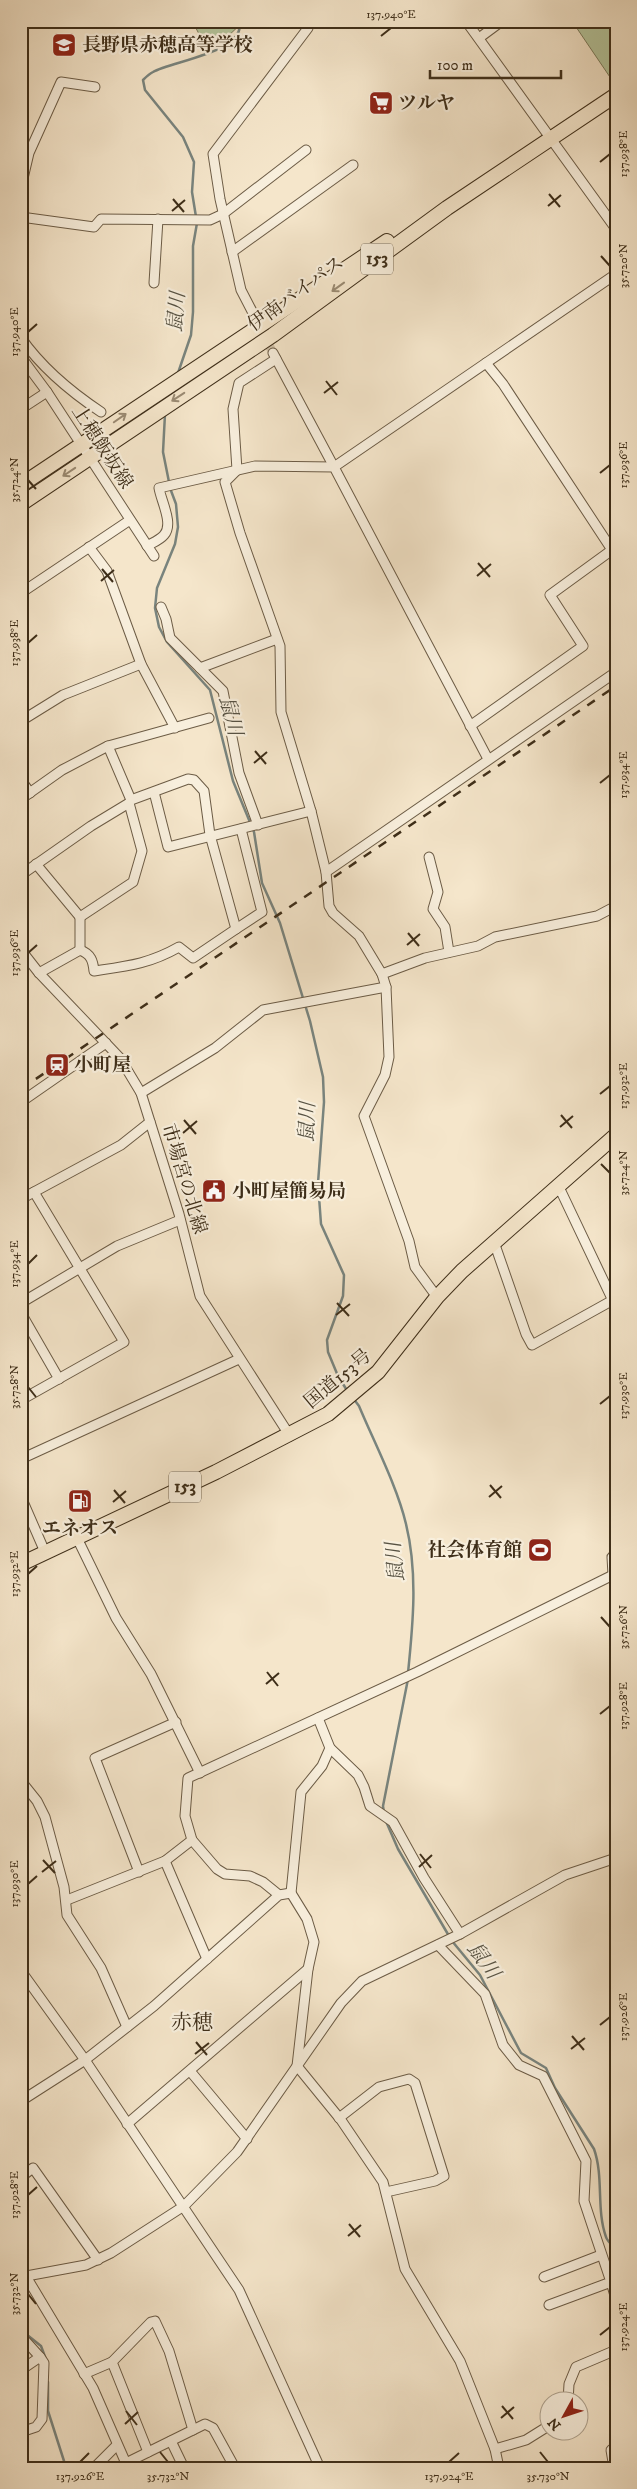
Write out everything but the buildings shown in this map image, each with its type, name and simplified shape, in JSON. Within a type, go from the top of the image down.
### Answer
[{"type":"highway","name":"伊南バイパス","points":[[21,504],[273,335],[616,87]]},
{"type":"highway","name":"伊南バイパス","points":[[21,485],[148,399],[548,136],[616,95]]},
{"type":"highway","name":"国道153号","points":[[21,1564],[310,1426],[344,1402],[362,1388],[395,1352],[437,1297],[462,1271],[616,1135]]},
{"type":"street","points":[[255,317],[240,290],[223,214],[213,154],[308,28],[309,21]]},
{"type":"street","points":[[466,21],[616,229]]},
{"type":"street","points":[[479,38],[502,21]]},
{"type":"street","points":[[21,187],[29,154],[62,82],[95,87]]},
{"type":"street","points":[[21,217],[94,227],[101,219],[210,220],[223,214],[306,150]]},
{"type":"street","points":[[232,252],[353,165]]},
{"type":"street","points":[[154,283],[158,219]]},
{"type":"street","points":[[147,546],[164,537],[167,530],[164,505],[159,488],[255,466],[334,467],[616,274]]},
{"type":"street","points":[[21,338],[35,357],[82,400],[100,412]]},
{"type":"street","points":[[437,1297],[415,1267],[409,1241],[364,1116],[385,1075],[389,1057],[386,987],[382,974],[359,936],[333,914],[329,906],[326,872],[281,712],[280,646],[240,533],[225,482],[237,470],[232,409],[240,383],[275,356],[488,759]]},
{"type":"street","name":"上穂飯坂線","points":[[21,357],[47,392],[154,556]]},
{"type":"street","points":[[470,726],[584,646],[550,595],[615,551],[486,363]]},
{"type":"street","points":[[21,409],[47,392]]},
{"type":"street","points":[[21,593],[130,520]]},
{"type":"street","points":[[89,547],[107,570],[141,664],[175,728]]},
{"type":"street","points":[[161,607],[170,638],[223,691],[239,773],[258,825]]},
{"type":"street","points":[[200,668],[277,638]]},
{"type":"street","points":[[21,720],[63,695],[141,664]]},
{"type":"street","points":[[326,872],[616,672]]},
{"type":"street","points":[[21,799],[62,770],[108,746],[209,718]]},
{"type":"street","points":[[80,917],[133,882],[142,851],[130,802],[108,746]]},
{"type":"street","points":[[21,875],[130,802],[188,779],[194,780],[204,792],[210,835],[236,929]]},
{"type":"street","points":[[21,780],[30,793]]},
{"type":"street","points":[[154,792],[168,847],[310,811]]},
{"type":"street","points":[[80,950],[93,960],[94,972],[134,966],[158,959],[180,946],[193,958],[262,912],[243,828]]},
{"type":"street","points":[[429,857],[438,892],[433,909],[444,927],[449,952]]},
{"type":"street","points":[[36,864],[80,917],[80,950]]},
{"type":"street","points":[[382,974],[425,958],[478,946],[495,937],[597,916],[616,906]]},
{"type":"street","name":"市場宮の北線","points":[[21,950],[24,960],[39,973],[120,1058],[141,1094],[180,1220],[200,1296],[290,1436]]},
{"type":"street","points":[[39,973],[80,950]]},
{"type":"street","points":[[141,1094],[215,1048],[263,1010],[386,987]]},
{"type":"street","points":[[21,1102],[106,1044]]},
{"type":"street","points":[[21,1199],[121,1145],[150,1122]]},
{"type":"street","points":[[494,1242],[526,1334],[532,1345],[614,1304],[563,1190],[558,1185]]},
{"type":"street","points":[[21,1400],[124,1342],[34,1192]]},
{"type":"street","points":[[21,1303],[117,1246],[180,1220]]},
{"type":"street","points":[[21,1313],[59,1379]]},
{"type":"street","points":[[21,1459],[239,1359]]},
{"type":"street","points":[[21,1497],[45,1552]]},
{"type":"street","points":[[77,1538],[116,1618],[176,1722],[200,1772]]},
{"type":"street","points":[[279,1895],[263,1882],[250,1876],[226,1874],[217,1869],[192,1840],[186,1816],[188,1778],[614,1578],[612,1557],[616,1554]]},
{"type":"street","points":[[318,1718],[330,1748],[358,1775],[370,1806],[390,1820],[458,1935]]},
{"type":"street","points":[[139,1872],[95,1758],[176,1722]]},
{"type":"street","points":[[330,1748],[322,1766],[301,1792],[291,1893],[307,1919],[314,1937],[308,1969],[297,2066],[339,2118],[384,2182],[405,2270],[460,2361],[495,2450],[499,2468]]},
{"type":"street","points":[[21,1780],[37,1801],[45,1817],[67,1900],[67,1915],[101,1968],[127,2027]]},
{"type":"street","points":[[67,1900],[165,1861],[192,1840]]},
{"type":"street","points":[[234,2468],[213,2428],[205,2424],[148,2452],[127,2465],[99,2401],[23,2274],[86,2265],[98,2260],[184,2206],[237,2152],[340,2003],[362,1982],[458,1935],[565,1875],[616,1858]]},
{"type":"street","points":[[165,1861],[207,1959]]},
{"type":"street","points":[[21,2101],[85,2060],[207,1959],[279,1895],[291,1893]]},
{"type":"street","points":[[442,1943],[485,1994],[503,2044],[519,2066],[543,2076],[586,2161],[584,2201],[616,2299]]},
{"type":"street","points":[[127,2124],[308,1969]]},
{"type":"street","points":[[21,1971],[85,2060],[239,2290],[320,2468]]},
{"type":"street","points":[[190,2072],[247,2139]]},
{"type":"street","points":[[339,2118],[379,2087],[409,2079],[415,2083],[444,2176],[434,2181],[386,2192]]},
{"type":"street","points":[[21,2177],[33,2168],[98,2260]]},
{"type":"street","points":[[544,2277],[601,2255]]},
{"type":"street","points":[[549,2305],[611,2282]]},
{"type":"street","points":[[84,2374],[112,2362],[151,2322],[155,2321],[169,2351],[193,2430]]},
{"type":"street","points":[[21,2336],[44,2363],[42,2419],[36,2427],[21,2432]]},
{"type":"street","points":[[569,2392],[569,2384],[576,2367],[616,2350]]},
{"type":"street","points":[[21,2370],[40,2357]]},
{"type":"street","points":[[112,2362],[148,2452]]},
{"type":"street","points":[[495,2450],[526,2440],[540,2431]]},
{"type":"street","points":[[171,2441],[184,2468]]},
{"type":"street","points":[[94,2468],[117,2445]]},
{"type":"street","points":[[614,2468],[611,2450],[616,2446]]},
{"type":"green space","points":[[192,21],[244,21],[226,38],[204,43]]},
{"type":"green space","points":[[572,21],[616,21],[616,86]]},
{"type":"waterway","name":"鼠川","points":[[178,373],[191,335],[193,312],[193,246],[197,223],[192,192],[194,162],[183,137],[145,90],[143,80],[163,68],[221,48],[239,32],[239,21]]},
{"type":"waterway","name":"鼠川","points":[[165,414],[163,452],[169,482]]},
{"type":"waterway","name":"鼠川","points":[[170,488],[176,504],[178,527],[175,544],[157,588],[155,608],[159,627],[167,642],[210,690],[233,781],[254,832],[262,883],[280,923],[310,1021],[323,1077],[324,1102],[318,1183],[321,1224],[344,1275],[343,1296],[327,1340],[328,1352],[338,1376],[348,1392]]},
{"type":"waterway","name":"鼠川","points":[[353,1398],[359,1406],[391,1479],[402,1509],[410,1542],[413,1598],[408,1673]]},
{"type":"waterway","name":"鼠川","points":[[384,1813],[383,1806],[408,1679]]},
{"type":"waterway","name":"鼠川","points":[[385,1819],[398,1849],[449,1936]]},
{"type":"waterway","name":"鼠川","points":[[452,1941],[480,1975],[521,2053],[546,2068],[555,2088],[594,2149],[599,2171],[603,2226],[607,2239],[616,2249]]},
{"type":"waterway","points":[[21,2330],[41,2346],[47,2362]]},
{"type":"waterway","points":[[48,2382],[48,2411],[64,2461]]},
{"type":"tunnel","points":[[257,322],[273,353]]},
{"type":"railway","points":[[21,1089],[616,686]]},
{"type":"place","name":"長野県赤穂高等学校","points":[[64,45]]},
{"type":"place","name":"ツルヤ","points":[[381,103]]},
{"type":"place","name":"小町屋","points":[[57,1065]]},
{"type":"place","name":"小町屋簡易局","points":[[214,1191]]},
{"type":"place","name":"エネオス","points":[[80,1501]]},
{"type":"place","name":"社会体育館","points":[[540,1550]]},
{"type":"district","name":"赤穂","points":[[192,2023]]}]
